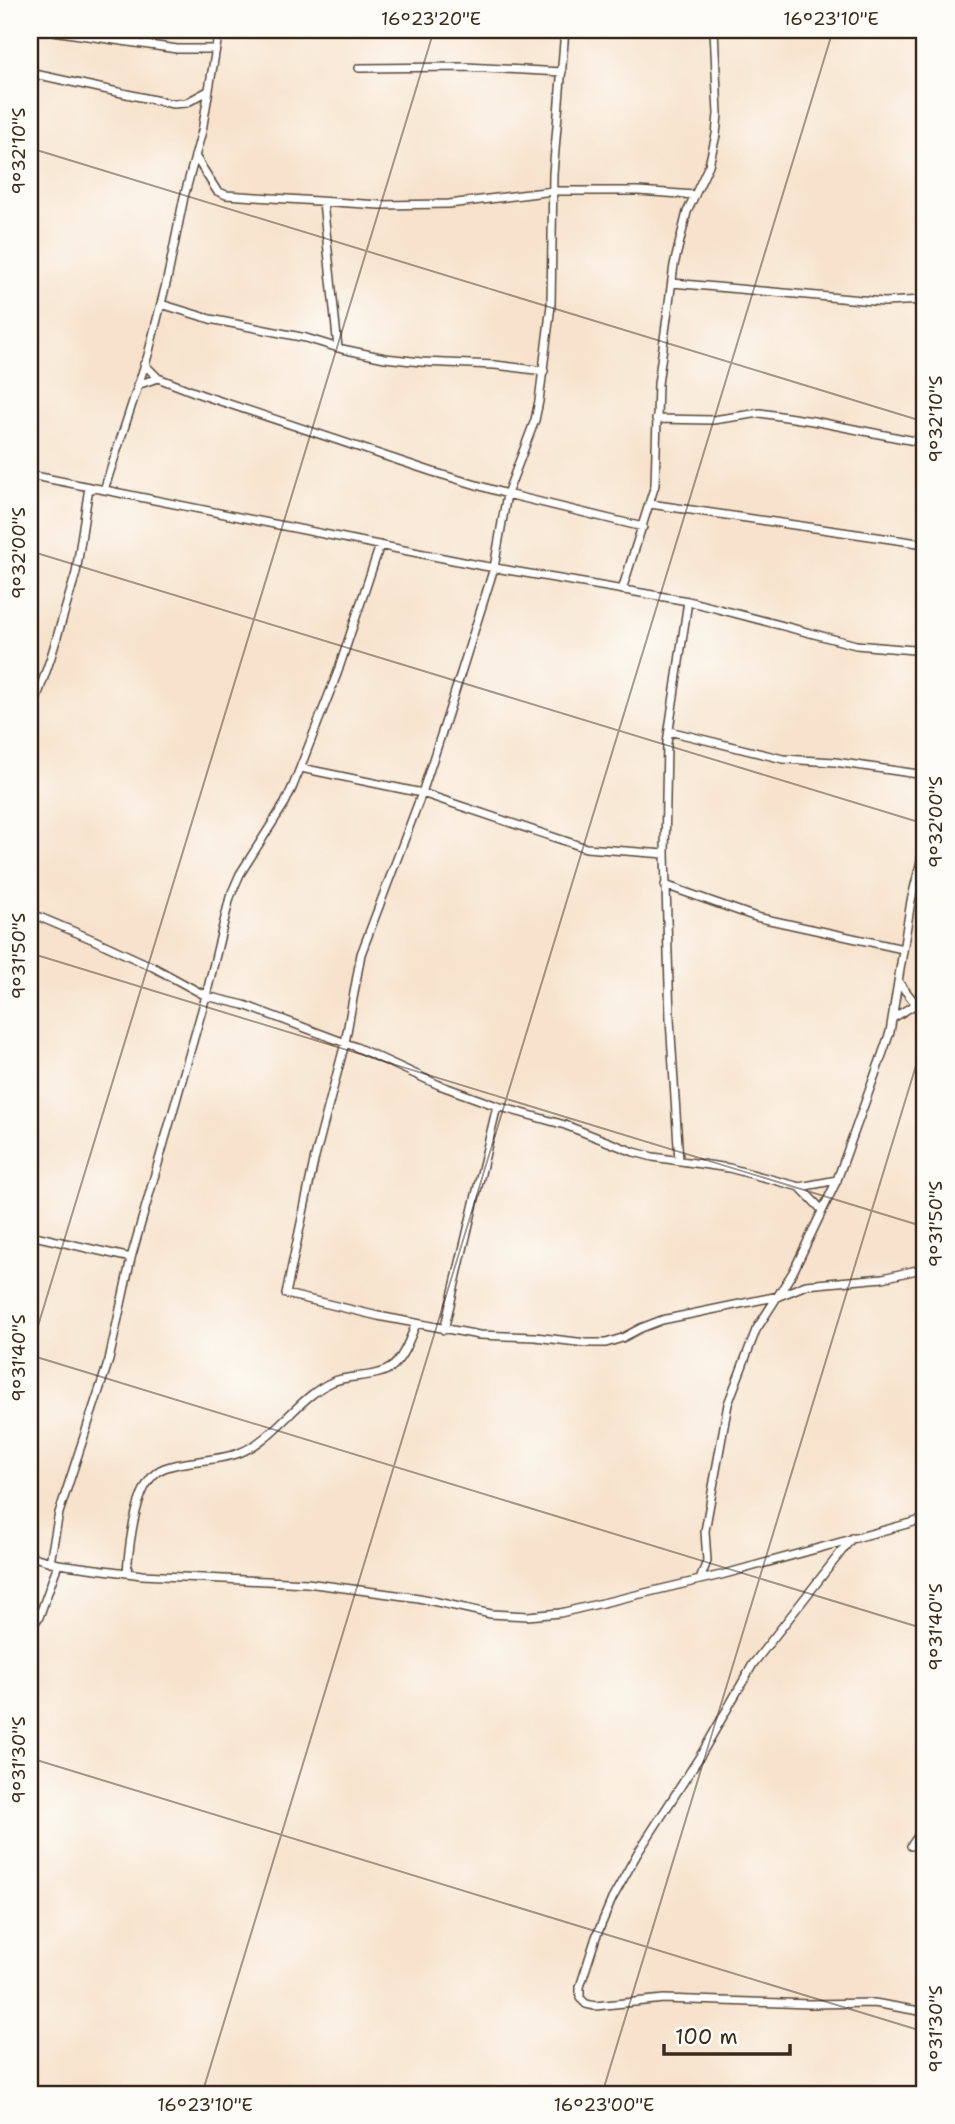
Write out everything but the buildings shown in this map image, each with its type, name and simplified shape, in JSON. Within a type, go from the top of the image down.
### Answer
[{"type":"street","points":[[46,30],[177,49],[215,49]]},
{"type":"street","points":[[104,490],[145,364],[161,304],[202,131],[219,30]]},
{"type":"street","points":[[565,30],[553,191],[551,305],[544,371],[535,420],[507,494],[494,568],[422,793],[361,954],[345,1043],[314,1161],[286,1294],[444,1330],[505,1338],[535,1337],[606,1343],[663,1320],[779,1296],[806,1285],[883,1278],[925,1268]]},
{"type":"street","points":[[622,590],[655,485],[658,384],[683,227],[709,165],[716,135],[718,114],[714,30]]},
{"type":"street","points":[[359,68],[466,67],[562,72]]},
{"type":"street","points":[[30,73],[173,104],[186,103],[208,91]]},
{"type":"street","points":[[195,156],[221,194],[323,202],[449,204],[553,191],[638,191],[695,195]]},
{"type":"street","points":[[323,202],[338,348]]},
{"type":"street","points":[[672,283],[884,302],[925,300]]},
{"type":"street","points":[[161,304],[210,319],[411,362],[495,365],[544,371]]},
{"type":"street","points":[[145,364],[158,378],[408,463],[507,494],[643,527]]},
{"type":"street","points":[[137,384],[158,378]]},
{"type":"street","points":[[656,419],[713,420],[760,413],[925,443]]},
{"type":"street","points":[[30,475],[494,568],[688,601],[856,645],[925,651]]},
{"type":"street","points":[[30,717],[51,657],[75,573],[89,487]]},
{"type":"street","points":[[650,504],[925,544]]},
{"type":"street","points":[[30,1629],[39,1617],[54,1563],[59,1513],[109,1360],[131,1258],[235,885],[261,838],[285,803],[300,768],[337,674],[380,545]]},
{"type":"street","points":[[679,1161],[666,854],[669,731],[688,601]]},
{"type":"street","points":[[669,731],[783,759],[835,762],[925,775]]},
{"type":"street","points":[[300,768],[422,793],[586,848],[666,854]]},
{"type":"street","points":[[700,1580],[707,1561],[705,1531],[728,1404],[755,1330],[793,1272],[837,1180],[890,1032],[900,983],[911,901],[923,863],[925,845]]},
{"type":"street","points":[[666,885],[756,917],[903,949]]},
{"type":"street","points":[[30,914],[106,945],[206,996],[244,1005],[345,1043],[439,1085],[497,1106],[565,1125],[634,1152],[729,1168],[800,1187],[837,1180]]},
{"type":"street","points":[[900,983],[916,1004],[925,1006]]},
{"type":"street","points":[[893,1018],[916,1004]]},
{"type":"street","points":[[444,1330],[497,1106]]},
{"type":"street","points":[[800,1187],[822,1210]]},
{"type":"street","points":[[30,1235],[131,1258]]},
{"type":"street","points":[[127,1572],[132,1523],[146,1489],[158,1472],[178,1465],[221,1460],[243,1452],[260,1442],[331,1383],[392,1367],[401,1357],[416,1324]]},
{"type":"street","points":[[30,1556],[54,1563],[127,1572],[307,1583],[419,1598],[491,1614],[528,1616],[560,1613],[721,1575],[925,1519]]},
{"type":"street","points":[[852,1538],[753,1664],[702,1753],[637,1854],[612,1899],[596,1937],[580,1987],[580,1998],[586,2004],[595,2006],[664,1999],[809,2004],[874,2003],[925,2012]]},
{"type":"street","points":[[707,1561],[721,1575]]},
{"type":"street","points":[[911,1846],[918,1836],[925,1803]]}]
